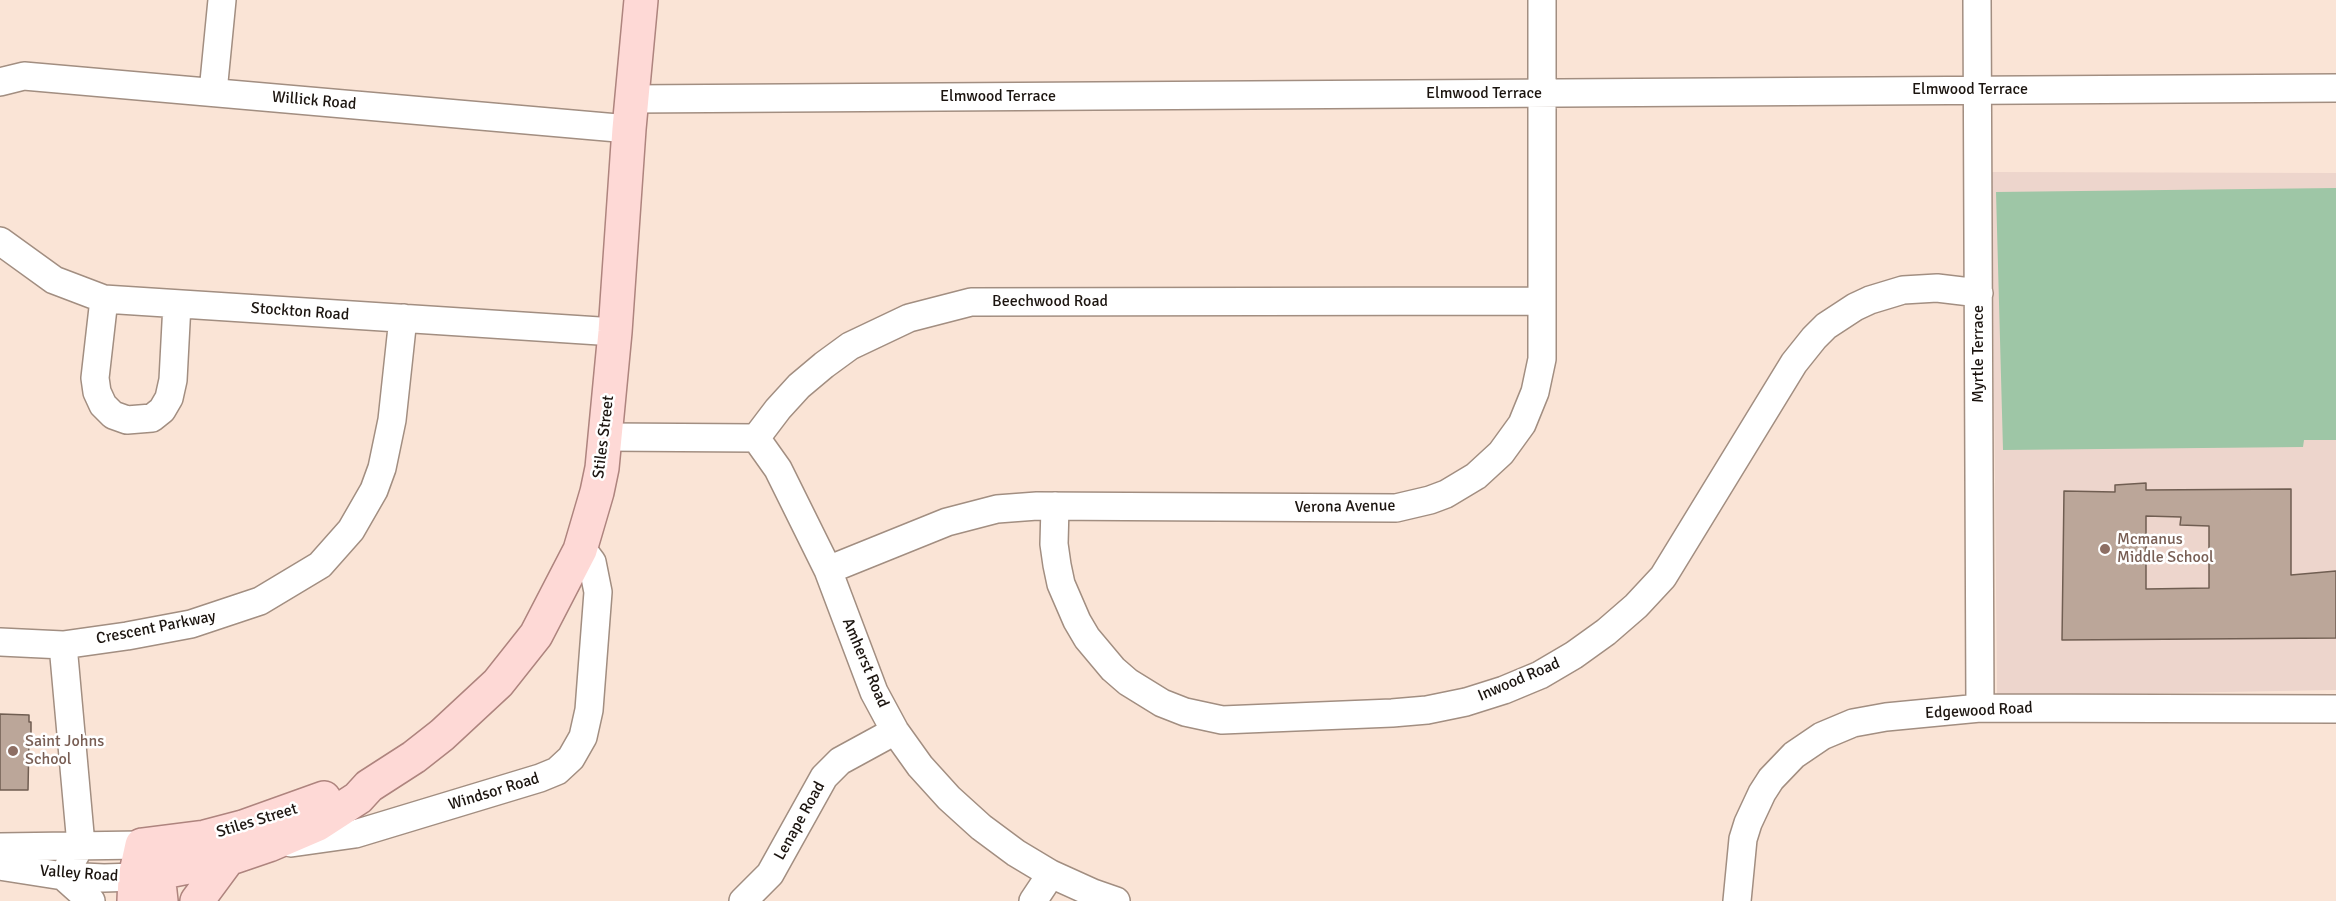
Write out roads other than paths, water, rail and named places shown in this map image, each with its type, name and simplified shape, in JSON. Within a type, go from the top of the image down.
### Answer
[{"type":"main road","name":"Stiles Street","points":[[147,888],[269,845],[318,824],[358,798],[369,786],[414,757],[442,735],[498,683],[536,635],[580,550],[597,492],[605,437],[615,332],[630,114],[641,0]]},
{"type":"main road","name":"Stiles Street","points":[[142,845],[205,837],[314,803],[352,786],[369,786]]},
{"type":"main road","points":[[142,845],[147,888]]},
{"type":"main road","points":[[197,901],[228,859]]},
{"type":"street","points":[[213,92],[222,0]]},
{"type":"street","name":"Verona Avenue","points":[[828,570],[947,522],[997,509],[1056,506],[1370,509],[1413,505],[1446,494],[1476,476],[1512,439],[1526,417],[1535,393],[1542,358],[1542,0]]},
{"type":"street","name":"Myrtle Terrace","points":[[1977,0],[1980,708]]},
{"type":"street","name":"Willick Road","points":[[0,82],[24,76],[213,92],[630,114]]},
{"type":"street","name":"Elmwood Terrace","points":[[630,114],[1542,93],[2336,88]]},
{"type":"street","name":"Stockton Road","points":[[0,241],[54,280],[104,298],[615,332]]},
{"type":"street","name":"Inwood Road","points":[[1056,506],[1054,534],[1057,565],[1068,603],[1077,621],[1087,638],[1113,669],[1162,703],[1185,712],[1222,720],[1392,713],[1427,710],[1466,702],[1504,690],[1574,655],[1636,606],[1663,577],[1794,363],[1826,326],[1855,307],[1903,290],[1937,288],[1979,293]]},
{"type":"street","points":[[104,298],[95,378],[97,393],[113,415],[127,420],[152,418],[162,410],[169,398],[173,380],[177,304]]},
{"type":"street","name":"Beechwood Road","points":[[756,438],[778,409],[800,386],[850,346],[909,318],[971,302],[1542,301]]},
{"type":"street","name":"Crescent Parkway","points":[[0,642],[63,645],[191,624],[260,601],[320,565],[351,530],[374,490],[382,468],[392,420],[403,318]]},
{"type":"street","points":[[605,437],[756,438]]},
{"type":"street","name":"Amherst Road","points":[[756,438],[778,469],[828,570],[874,693],[895,731],[920,766],[981,827],[1016,853],[1051,874],[1116,901]]},
{"type":"street","name":"Windsor Road","points":[[269,845],[354,834],[540,778],[557,771],[572,758],[583,737],[589,710],[598,592],[592,562],[580,550]]},
{"type":"street","points":[[63,645],[81,845],[63,876],[91,901]]},
{"type":"street","name":"Edgewood Road","points":[[1737,901],[1739,863],[1748,823],[1771,779],[1794,755],[1822,736],[1861,721],[1980,708],[2336,709]]},
{"type":"street","name":"Lenape Road","points":[[743,901],[770,874],[824,777],[840,761],[895,731]]},
{"type":"street","name":"Valley Road","points":[[0,847],[142,845]]},
{"type":"street","name":"Valley Road","points":[[0,867],[147,888]]},
{"type":"street","points":[[1033,901],[1051,874]]},
{"type":"place","name":"Mcmanus Middle School","points":[[2105,549]]},
{"type":"place","name":"Saint Johns School","points":[[13,751]]}]
